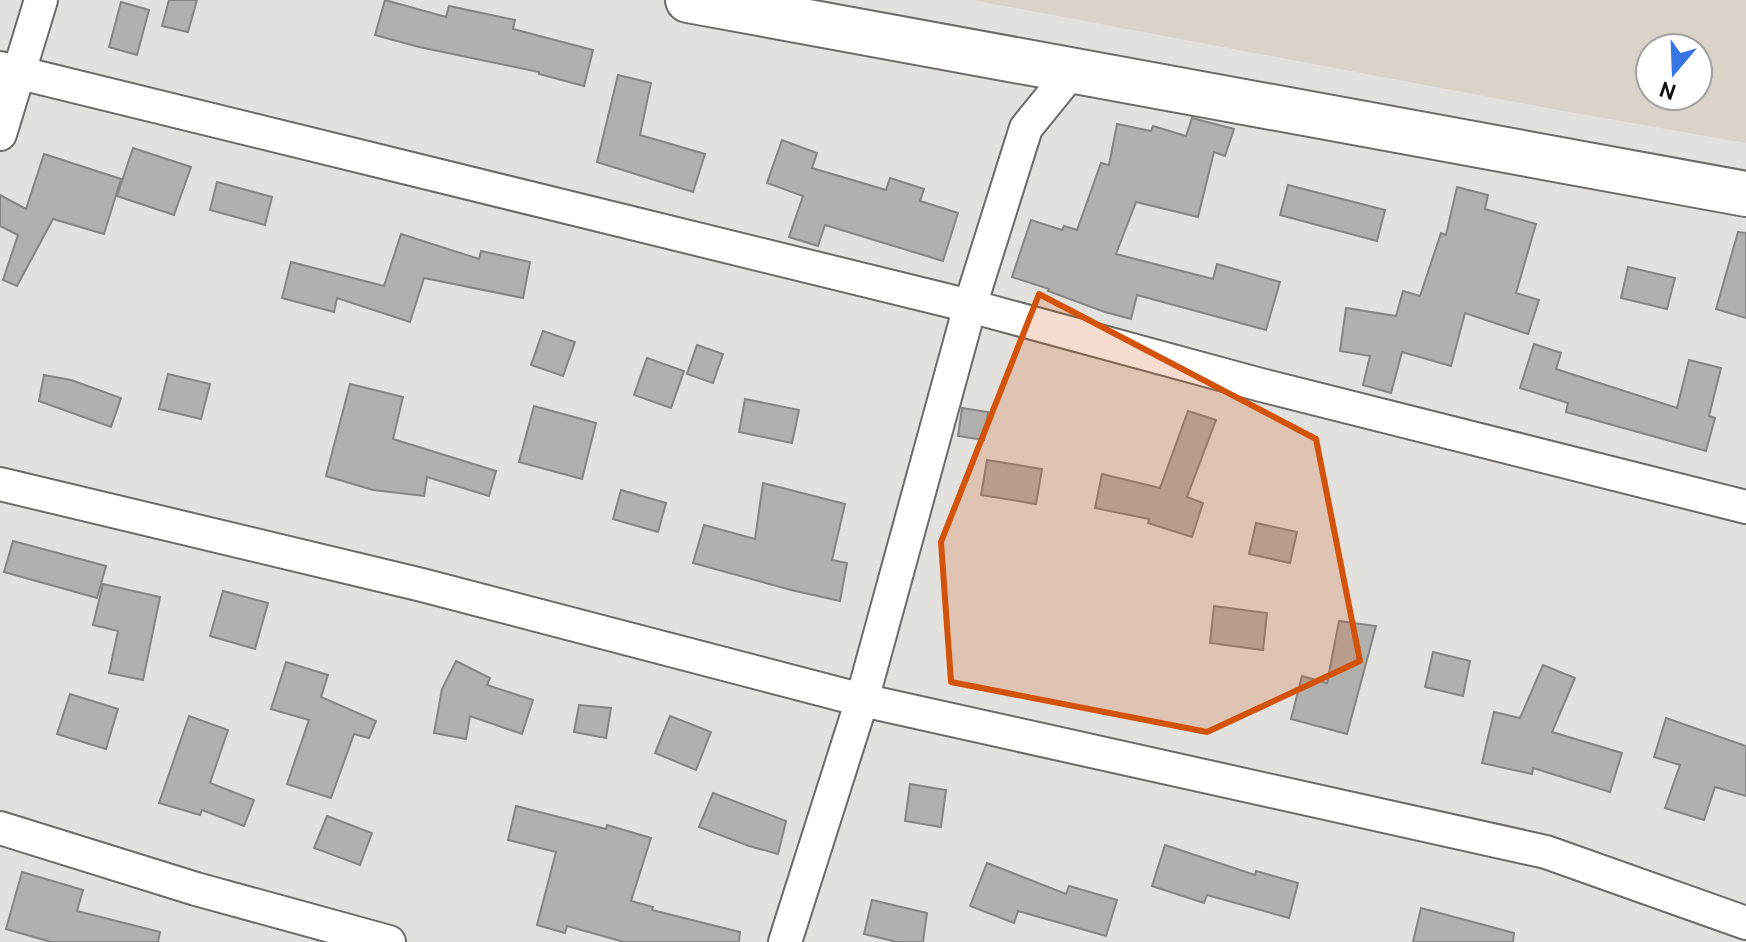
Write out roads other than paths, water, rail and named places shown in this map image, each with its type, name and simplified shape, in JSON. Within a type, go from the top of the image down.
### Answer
[{"type":"street","points":[[0,134],[9,70],[41,0]]},
{"type":"street","points":[[688,0],[1746,194]]},
{"type":"street","points":[[9,70],[970,306],[1261,385],[1746,507]]},
{"type":"street","points":[[785,942],[862,700],[970,306],[1026,128],[1073,70]]},
{"type":"street","points":[[0,484],[422,585],[862,700],[1546,852],[1746,923]]},
{"type":"street","points":[[0,828],[196,889],[389,942]]}]
